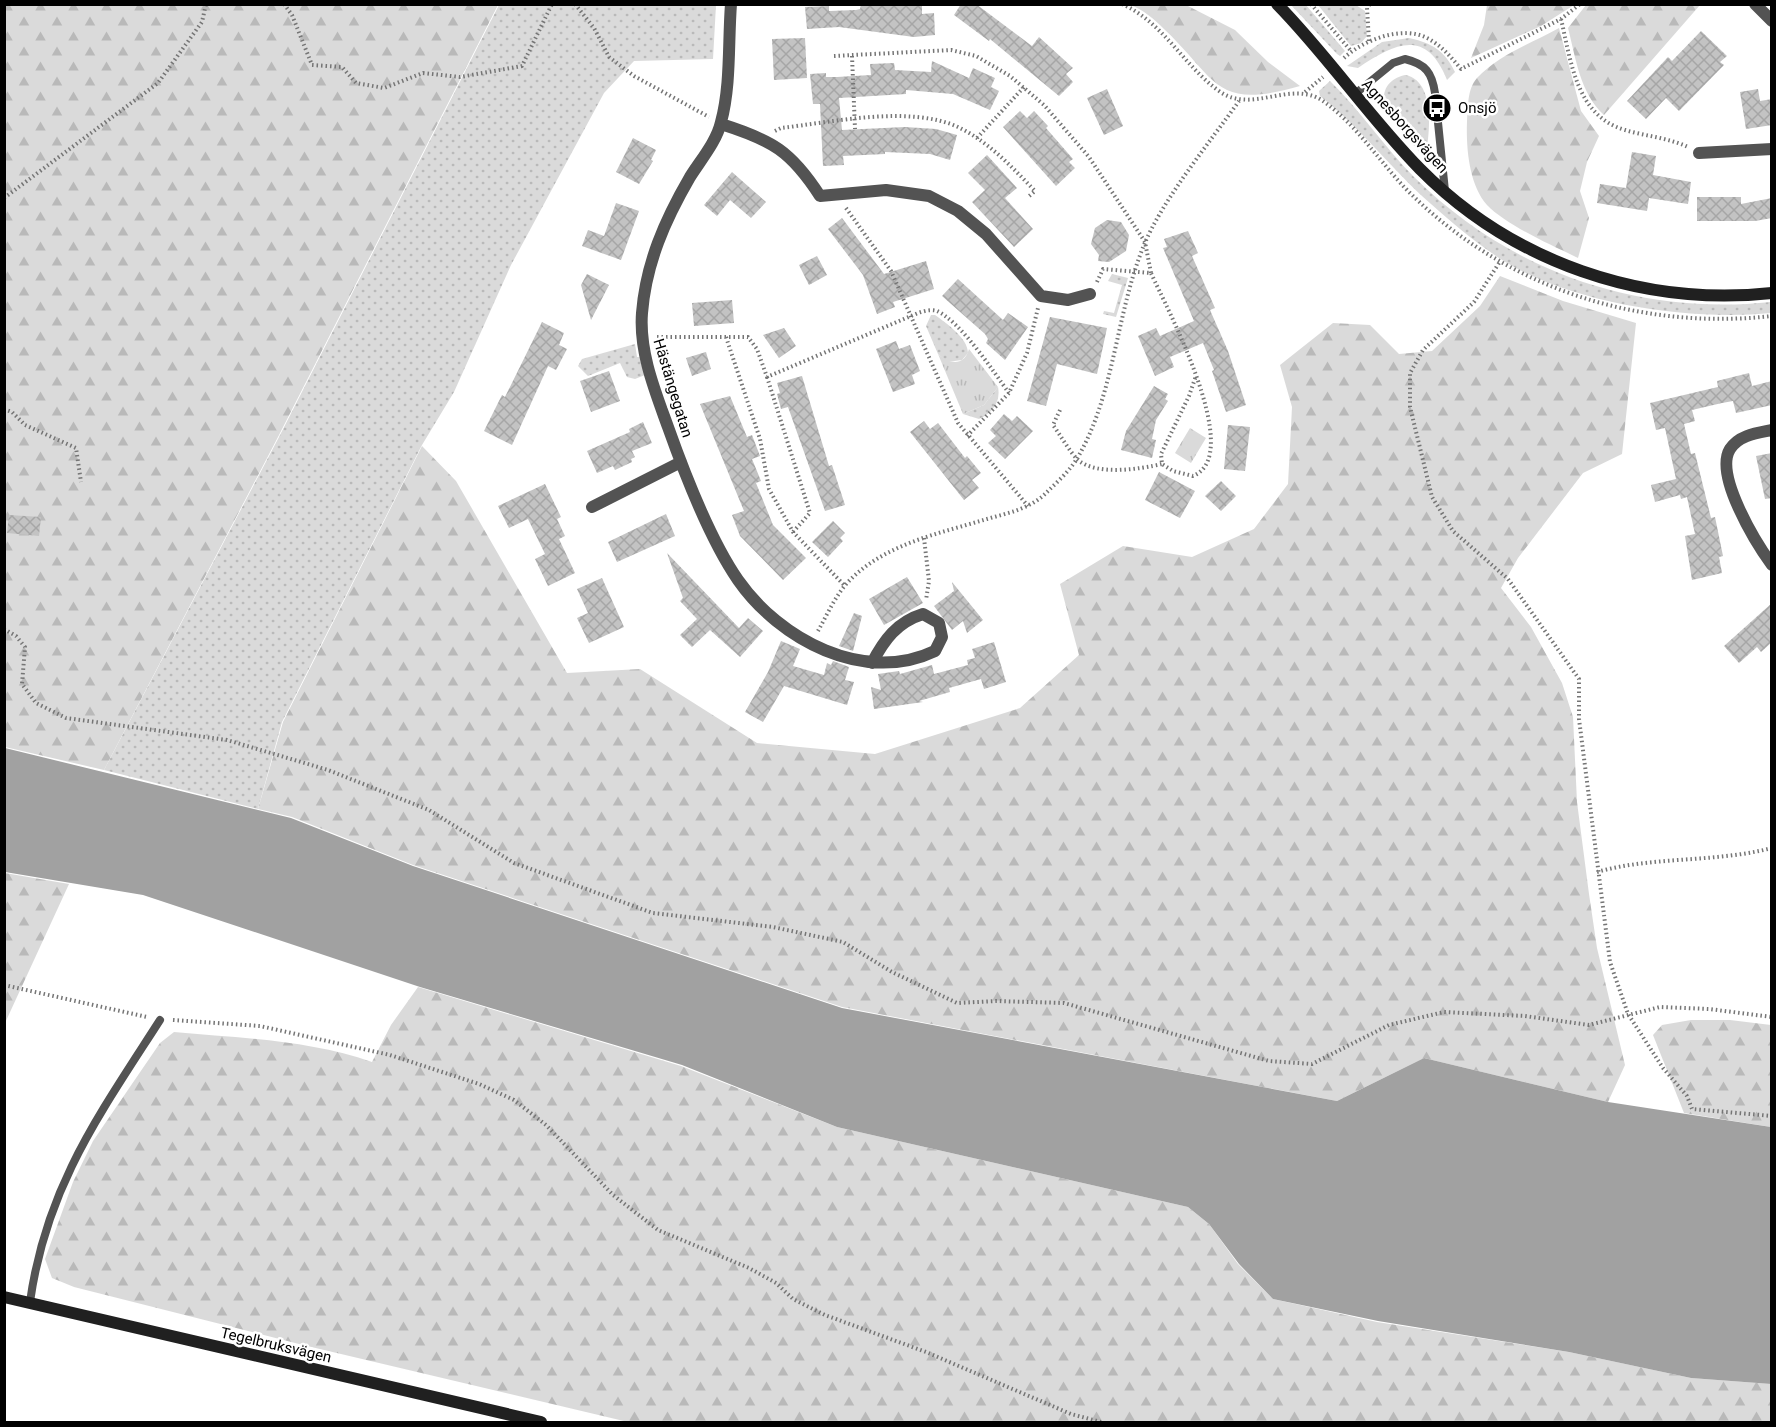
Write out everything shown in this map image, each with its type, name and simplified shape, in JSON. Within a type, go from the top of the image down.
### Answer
[{"type":"street","name":"Hästängegatan","points":[[731,4],[727,79],[721,124],[663,226],[648,272],[642,338],[653,383],[681,462],[738,580],[751,597],[782,624],[811,643],[851,660],[872,663],[909,660],[935,651],[940,643],[942,629],[934,618],[923,614]]},
{"type":"street","name":"Agnesborgsvägen","points":[[1277,4],[1420,169],[1445,192],[1491,227],[1537,253],[1584,273],[1629,286],[1689,295],[1744,296],[1772,293]]},
{"type":"street","points":[[1755,4],[1772,21]]},
{"type":"street","points":[[721,124],[762,139],[791,156],[820,196],[857,191],[894,190],[943,202],[986,234],[1041,296],[1068,300],[1090,294]]},
{"type":"street","points":[[1699,153],[1772,149]]},
{"type":"street","points":[[1772,430],[1743,437],[1730,448],[1725,462],[1741,512],[1752,537],[1772,565]]},
{"type":"street","name":"Hästängegatan","points":[[592,507],[681,462]]},
{"type":"street","points":[[872,663],[888,636],[907,620],[923,614]]},
{"type":"street","name":"Tegelbruksvägen","points":[[4,1297],[541,1422]]},
{"type":"lane","points":[[1355,94],[1392,63],[1405,59],[1427,68],[1433,79],[1436,93],[1445,192]]},
{"type":"lane","points":[[30,1302],[36,1260],[64,1178],[85,1139],[160,1020]]},
{"type":"path","points":[[4,198],[158,83],[202,22],[206,4]]},
{"type":"path","points":[[284,4],[292,15],[312,65],[342,67],[356,83],[384,88],[423,73],[460,76],[522,66],[552,4]]},
{"type":"path","points":[[575,4],[594,28],[609,57],[634,76],[721,124]]},
{"type":"path","points":[[1311,4],[1350,51]]},
{"type":"path","points":[[1369,41],[1367,8],[1370,4]]},
{"type":"path","points":[[1305,92],[1350,51],[1369,41],[1397,33],[1425,36],[1444,49],[1461,69],[1561,19],[1580,4]]},
{"type":"path","points":[[1561,19],[1579,90],[1605,121],[1621,129],[1680,143],[1699,153]]},
{"type":"path","points":[[834,56],[951,50],[964,52],[994,66],[1024,87],[1089,157],[1145,242],[1151,273],[1196,376],[1211,423],[1209,455],[1204,468],[1193,476],[1173,471],[1162,464],[1142,468],[1098,468],[1077,459],[1053,425],[1060,410]]},
{"type":"path","points":[[852,56],[855,129]]},
{"type":"path","points":[[977,138],[981,131],[1024,87]]},
{"type":"path","points":[[811,643],[845,586],[879,555],[924,538],[1028,507],[1043,496],[1077,459],[1094,426],[1134,271],[1145,242],[1170,200],[1239,101]]},
{"type":"path","points":[[762,139],[782,128],[854,120],[922,118],[956,126],[1003,157],[1035,192],[1028,197]]},
{"type":"path","points":[[837,195],[885,260],[948,404],[967,436],[1028,507]]},
{"type":"path","points":[[1499,262],[1474,302],[1423,350],[1410,373],[1410,407],[1432,497],[1453,531],[1508,579],[1579,679],[1579,719],[1610,962],[1628,1014],[1663,1068],[1687,1096],[1692,1109],[1772,1116]]},
{"type":"path","points":[[1090,294],[1103,269],[1151,273]]},
{"type":"path","points":[[967,436],[1009,393],[1027,353],[1041,296]]},
{"type":"path","points":[[767,377],[927,310],[937,311],[972,343],[1009,393]]},
{"type":"path","points":[[726,337],[760,439],[769,489],[793,532],[845,586]]},
{"type":"path","points":[[642,338],[748,337],[757,349],[767,377],[810,513],[793,532]]},
{"type":"path","points":[[1162,464],[1161,454],[1196,376]]},
{"type":"path","points":[[4,410],[12,412],[26,425],[76,448],[81,482]]},
{"type":"path","points":[[923,614],[929,581],[924,538]]},
{"type":"path","points":[[4,630],[16,636],[25,647],[22,684],[36,703],[66,717],[227,740],[328,770],[429,810],[514,863],[653,913],[773,927],[843,942],[892,972],[957,1003],[996,1000],[1064,1003],[1269,1061],[1311,1064],[1389,1025],[1444,1012],[1526,1016],[1589,1025],[1660,1007],[1709,1009],[1772,1017]]},
{"type":"path","points":[[1597,872],[1616,866],[1711,858],[1772,848]]},
{"type":"path","points":[[4,985],[160,1020],[260,1026],[390,1055],[479,1084],[514,1100],[546,1125],[613,1195],[658,1230],[749,1268],[776,1283],[793,1299],[825,1315],[926,1352],[1071,1414],[1101,1422]]},
{"type":"green space","points":[[1487,4],[1574,5],[1541,26],[1471,58],[1484,25]]},
{"type":"green space","points":[[5,5],[498,5],[278,437],[104,770],[5,747]]},
{"type":"green space","points":[[499,5],[716,5],[713,59],[634,61],[604,93],[511,265],[454,392],[422,445],[282,722],[258,809],[104,770],[279,437]]},
{"type":"green space","points":[[1130,5],[1186,5],[1235,30],[1268,62],[1300,86],[1272,93],[1250,95],[1233,92],[1220,86],[1153,19]]},
{"type":"green space","points":[[1291,5],[1306,5],[1345,51],[1340,56],[1337,54]]},
{"type":"green space","points":[[1318,5],[1356,5],[1365,11],[1367,36],[1361,43],[1351,46]]},
{"type":"green space","points":[[1586,5],[1700,5],[1604,115],[1584,86],[1568,28]]},
{"type":"green space","points":[[1559,28],[1581,111],[1599,136],[1587,162],[1580,191],[1589,218],[1578,258],[1518,227],[1495,213],[1487,205],[1472,177],[1467,143],[1469,99],[1471,88],[1477,78],[1505,56]]},
{"type":"green space","points":[[1409,38],[1437,49],[1455,72],[1447,80],[1439,63],[1429,52],[1408,45],[1384,52],[1358,68],[1347,66],[1382,42]]},
{"type":"green space","points":[[1405,75],[1415,79],[1422,86],[1426,96],[1429,132],[1426,153],[1421,154],[1384,110],[1384,97],[1389,83]]},
{"type":"green space","points":[[1330,81],[1414,177],[1451,210],[1492,239],[1534,262],[1579,280],[1625,294],[1673,302],[1721,305],[1771,302],[1771,313],[1704,314],[1631,306],[1595,298],[1528,274],[1481,245],[1417,191],[1335,108],[1320,96],[1319,91]]},
{"type":"green space","points":[[1112,274],[1128,278],[1116,317],[1103,314],[1104,311],[1114,313],[1122,285],[1108,281]]},
{"type":"green space","points":[[1500,276],[1563,301],[1636,323],[1622,454],[1583,473],[1518,558],[1501,588],[1531,627],[1562,683],[1573,717],[1577,802],[1597,948],[1625,1065],[1608,1102],[1424,1058],[1337,1101],[842,1007],[413,865],[292,817],[258,809],[283,722],[422,446],[456,481],[567,673],[640,669],[757,743],[875,754],[1020,708],[1079,655],[1060,584],[1123,546],[1192,557],[1254,529],[1288,484],[1292,407],[1280,365],[1333,323],[1370,325],[1399,354],[1432,351],[1480,306]]},
{"type":"green space","points":[[931,315],[935,315],[960,336],[968,353],[962,360],[947,362],[938,354],[926,326]]},
{"type":"green space","points":[[635,344],[637,357],[641,357],[645,375],[635,379],[627,377],[620,363],[588,376],[578,366],[582,359]]},
{"type":"green space","points":[[969,349],[998,387],[984,405],[963,414],[938,354],[951,362],[956,362],[964,359]]},
{"type":"green space","points":[[998,387],[997,402],[988,414],[979,419],[963,414],[984,405]]},
{"type":"green space","points":[[1190,428],[1206,438],[1191,463],[1175,453]]},
{"type":"green space","points":[[4,873],[69,884],[5,1023]]},
{"type":"green space","points":[[418,987],[681,1066],[837,1127],[1188,1207],[1209,1224],[1238,1264],[1273,1299],[1377,1322],[1569,1352],[1691,1378],[1771,1384],[1771,1422],[628,1422],[303,1345],[74,1287],[52,1278],[45,1259],[73,1182],[93,1141],[160,1043],[174,1032],[249,1038],[299,1044],[372,1062],[391,1025]]},
{"type":"green space","points":[[1691,1020],[1730,1020],[1771,1025],[1771,1127],[1684,1113],[1653,1035],[1662,1025]]},
{"type":"shaded area","points":[[5,748],[291,818],[413,866],[842,1008],[1337,1101],[1424,1058],[1608,1102],[1771,1127],[1771,1384],[1691,1378],[1569,1352],[1378,1321],[1273,1299],[1239,1264],[1209,1224],[1188,1207],[837,1127],[682,1065],[420,987],[143,895],[5,872]]},
{"type":"building","points":[[861,4],[922,6],[922,14],[934,13],[935,35],[914,37],[839,27],[807,29],[805,7],[829,6],[829,11],[856,10],[860,9]]},
{"type":"building","points":[[961,4],[976,4],[1032,46],[1039,37],[1073,68],[1066,74],[1073,82],[1059,96],[990,39],[989,41],[954,15]]},
{"type":"building","points":[[1701,31],[1727,56],[1720,62],[1724,65],[1679,111],[1666,98],[1646,119],[1627,101],[1668,57],[1672,61]]},
{"type":"building","points":[[805,38],[807,78],[774,80],[772,39]]},
{"type":"building","points":[[932,61],[969,78],[973,68],[995,78],[991,87],[999,91],[990,110],[953,94],[906,90],[906,94],[839,98],[842,130],[905,127],[936,129],[957,135],[950,160],[930,154],[885,152],[885,154],[843,156],[844,165],[823,166],[820,104],[813,104],[810,74],[826,73],[826,77],[871,75],[870,64],[894,63],[895,70],[931,72]]},
{"type":"building","points":[[1107,89],[1123,126],[1104,135],[1087,98]]},
{"type":"building","points":[[1758,89],[1760,101],[1772,99],[1772,125],[1746,129],[1740,92]]},
{"type":"building","points":[[1020,111],[1027,118],[1034,111],[1073,159],[1069,162],[1075,168],[1056,186],[1003,127]]},
{"type":"building","points":[[633,138],[656,150],[651,160],[653,161],[639,184],[616,172]]},
{"type":"building","points":[[1632,152],[1656,156],[1653,175],[1691,182],[1688,204],[1649,198],[1647,211],[1597,203],[1600,184],[1626,188]]},
{"type":"building","points":[[987,155],[1017,188],[1005,198],[1033,229],[1014,247],[972,202],[985,190],[968,173]]},
{"type":"building","points":[[732,172],[766,202],[751,218],[730,200],[717,216],[704,205]]},
{"type":"building","points":[[1697,197],[1741,197],[1741,204],[1772,198],[1772,218],[1755,221],[1697,221]]},
{"type":"building","points":[[616,203],[639,211],[621,260],[582,246],[588,230],[604,236]]},
{"type":"building","points":[[842,218],[884,274],[926,261],[934,289],[893,302],[895,307],[877,314],[863,275],[828,229]]},
{"type":"building","points":[[1107,220],[1121,222],[1129,235],[1126,251],[1109,262],[1098,261],[1099,255],[1091,244],[1095,228]]},
{"type":"building","points":[[1188,231],[1198,253],[1192,256],[1215,308],[1210,310],[1228,351],[1246,405],[1226,412],[1212,371],[1214,370],[1203,343],[1170,357],[1174,367],[1155,376],[1138,336],[1156,328],[1160,336],[1194,321],[1163,248],[1167,247],[1164,239]]},
{"type":"building","points":[[817,256],[827,275],[809,285],[799,265]]},
{"type":"building","points":[[587,274],[609,285],[591,320],[581,285]]},
{"type":"building","points":[[958,279],[1003,320],[1008,313],[1028,327],[1005,360],[986,343],[988,339],[985,334],[942,296]]},
{"type":"building","points":[[732,300],[734,323],[694,326],[692,303]]},
{"type":"building","points":[[1050,317],[1107,328],[1097,374],[1057,364],[1046,406],[1027,401]]},
{"type":"building","points":[[542,322],[564,333],[559,345],[567,349],[556,370],[548,366],[512,445],[484,431],[502,395],[505,397]]},
{"type":"building","points":[[784,328],[796,346],[779,358],[763,335]]},
{"type":"building","points":[[896,341],[899,349],[910,345],[920,371],[912,375],[915,384],[893,392],[876,349]]},
{"type":"building","points":[[706,352],[711,369],[692,376],[686,358]]},
{"type":"building","points":[[609,371],[620,401],[591,412],[580,381]]},
{"type":"building","points":[[1749,373],[1752,386],[1772,381],[1772,405],[1736,413],[1733,401],[1722,403],[1692,410],[1695,421],[1684,424],[1691,454],[1695,453],[1711,518],[1715,517],[1723,556],[1719,557],[1722,573],[1692,580],[1685,536],[1695,534],[1687,497],[1681,499],[1680,495],[1655,502],[1651,485],[1676,479],[1665,428],[1656,430],[1650,403],[1718,387],[1717,381]]},
{"type":"building","points":[[802,376],[829,466],[832,465],[845,505],[825,511],[788,407],[781,409],[777,394],[780,393],[777,383]]},
{"type":"building","points":[[1154,386],[1168,394],[1165,399],[1168,401],[1156,420],[1152,439],[1156,440],[1152,458],[1121,450],[1126,431]]},
{"type":"building","points":[[730,396],[747,437],[752,435],[760,456],[752,459],[761,481],[756,483],[773,525],[806,558],[783,580],[740,536],[732,515],[744,511],[700,404]]},
{"type":"building","points":[[1004,414],[1012,421],[1017,416],[1033,431],[1005,459],[988,443],[996,436],[990,430]]},
{"type":"building","points":[[924,421],[930,429],[938,423],[965,458],[967,456],[981,473],[972,480],[979,488],[964,500],[910,432]]},
{"type":"building","points":[[643,422],[652,443],[632,451],[635,457],[631,459],[632,462],[615,470],[613,466],[597,473],[587,451],[630,432],[629,429]]},
{"type":"building","points":[[1228,425],[1250,427],[1245,471],[1224,469]]},
{"type":"building","points":[[1772,453],[1772,498],[1765,499],[1756,456]]},
{"type":"building","points":[[1159,472],[1195,491],[1180,518],[1145,500]]},
{"type":"building","points":[[1221,481],[1236,496],[1221,511],[1205,496]]},
{"type":"building","points":[[545,484],[561,517],[557,519],[565,536],[559,539],[575,573],[548,586],[535,559],[545,554],[528,519],[509,528],[498,506]]},
{"type":"building","points":[[666,514],[675,536],[617,562],[608,542]]},
{"type":"building","points":[[9,515],[41,517],[39,536],[7,533]]},
{"type":"building","points":[[833,521],[845,533],[840,538],[843,541],[828,557],[812,542]]},
{"type":"building","points":[[667,553],[739,628],[748,618],[763,631],[740,657],[710,630],[692,647],[680,635],[697,619],[680,601],[683,598]]},
{"type":"building","points":[[907,577],[923,603],[884,625],[869,599]]},
{"type":"building","points":[[602,578],[624,627],[589,643],[577,618],[588,613],[577,589]]},
{"type":"building","points":[[952,582],[983,620],[967,633],[963,621],[952,630],[934,606],[954,591]]},
{"type":"building","points":[[1772,603],[1772,642],[1761,652],[1757,647],[1739,663],[1724,646]]},
{"type":"building","points":[[854,613],[862,616],[853,651],[839,646]]},
{"type":"building","points":[[781,641],[800,649],[793,666],[824,675],[827,663],[831,665],[833,661],[849,667],[845,680],[854,682],[847,705],[784,686],[763,722],[745,712],[768,672]]},
{"type":"building","points":[[994,642],[1006,682],[984,689],[981,679],[949,688],[950,692],[919,701],[923,702],[874,709],[871,687],[881,690],[878,674],[899,671],[900,674],[932,665],[934,674],[968,665],[967,660],[975,658],[972,649]]},
{"type":"place","name":"Onsjö","points":[[1437,108]]}]
